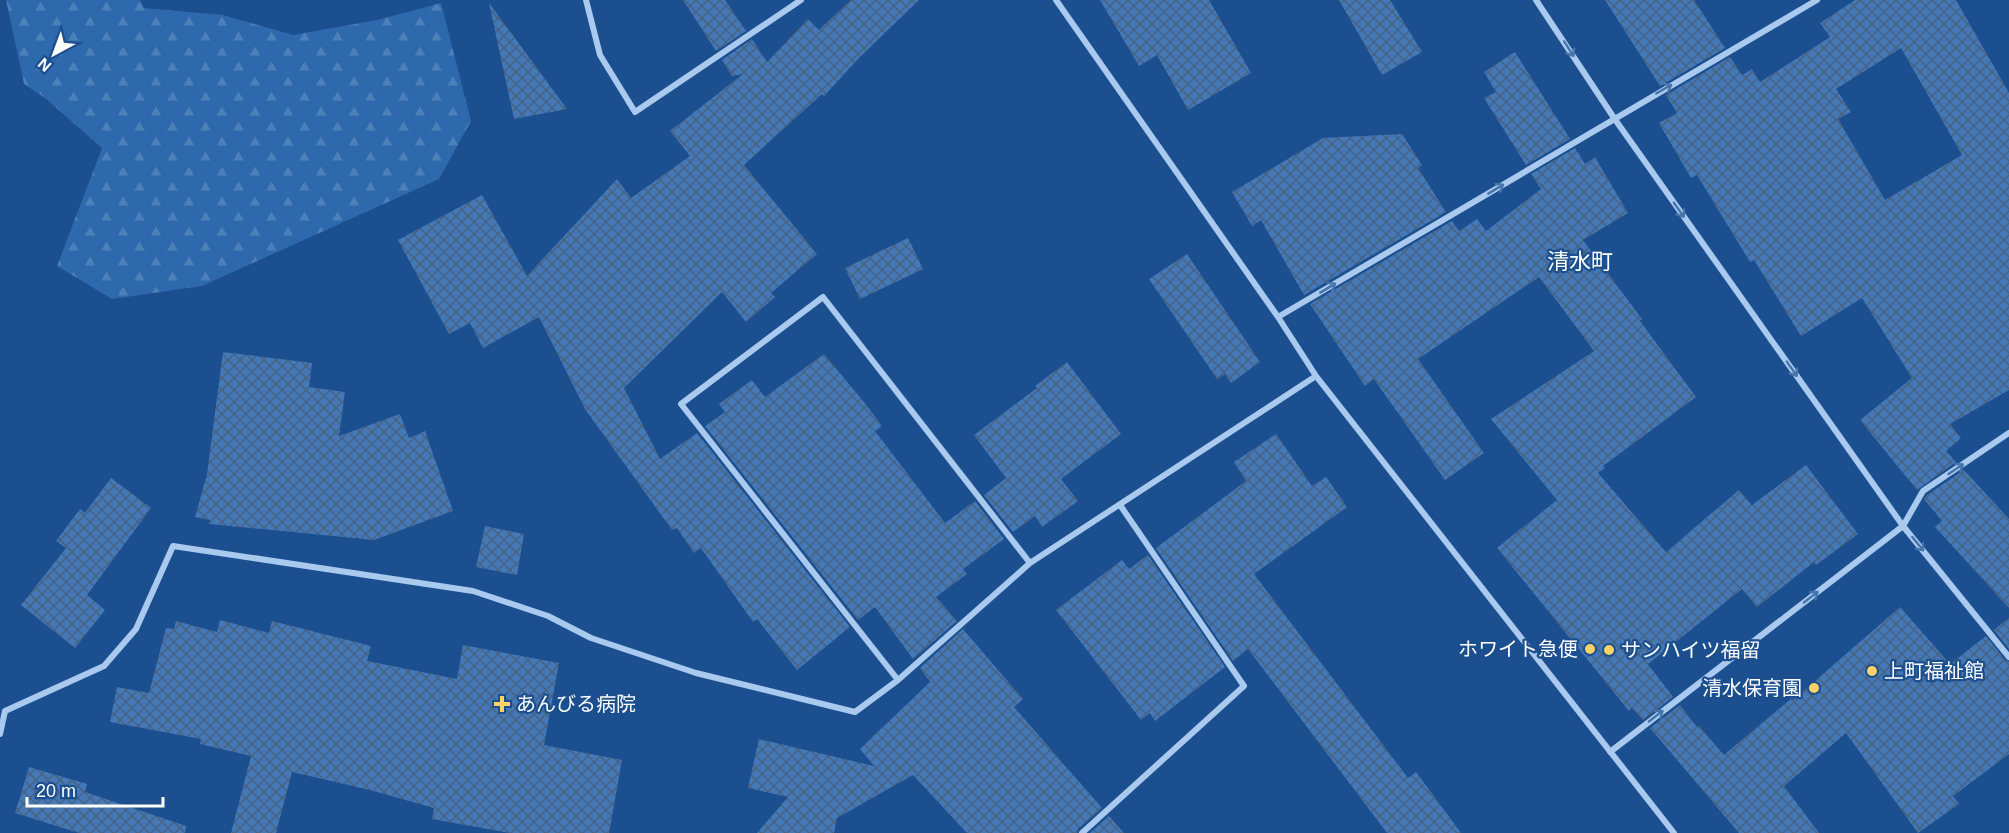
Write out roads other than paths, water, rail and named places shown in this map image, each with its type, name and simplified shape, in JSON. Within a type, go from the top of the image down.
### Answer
[{"type":"street","points":[[586,0],[600,55],[635,112],[801,0]]},
{"type":"street","points":[[1056,0],[1316,376],[1674,833]]},
{"type":"street","points":[[1536,0],[1614,118],[1903,526],[2009,657]]},
{"type":"street","points":[[1278,318],[1817,0]]},
{"type":"street","points":[[898,680],[681,404],[823,297],[1030,563]]},
{"type":"street","points":[[0,734],[5,711],[105,666],[136,629],[172,546],[473,591],[548,616],[591,638],[696,673],[855,712],[898,680],[1030,563],[1316,376]]},
{"type":"street","points":[[1610,752],[1903,526],[1923,492],[2009,433]]},
{"type":"street","points":[[1082,833],[1244,686],[1120,505]]},
{"type":"place","name":"ホワイト急便","points":[[1590,649]]},
{"type":"place","name":"サンハイツ福留","points":[[1609,650]]},
{"type":"place","name":"上町福祉館","points":[[1872,671]]},
{"type":"place","name":"清水保育園","points":[[1814,688]]},
{"type":"place","name":"あんびる病院","points":[[502,704]]},
{"type":"district","name":"清水町","points":[[1580,261]]}]
